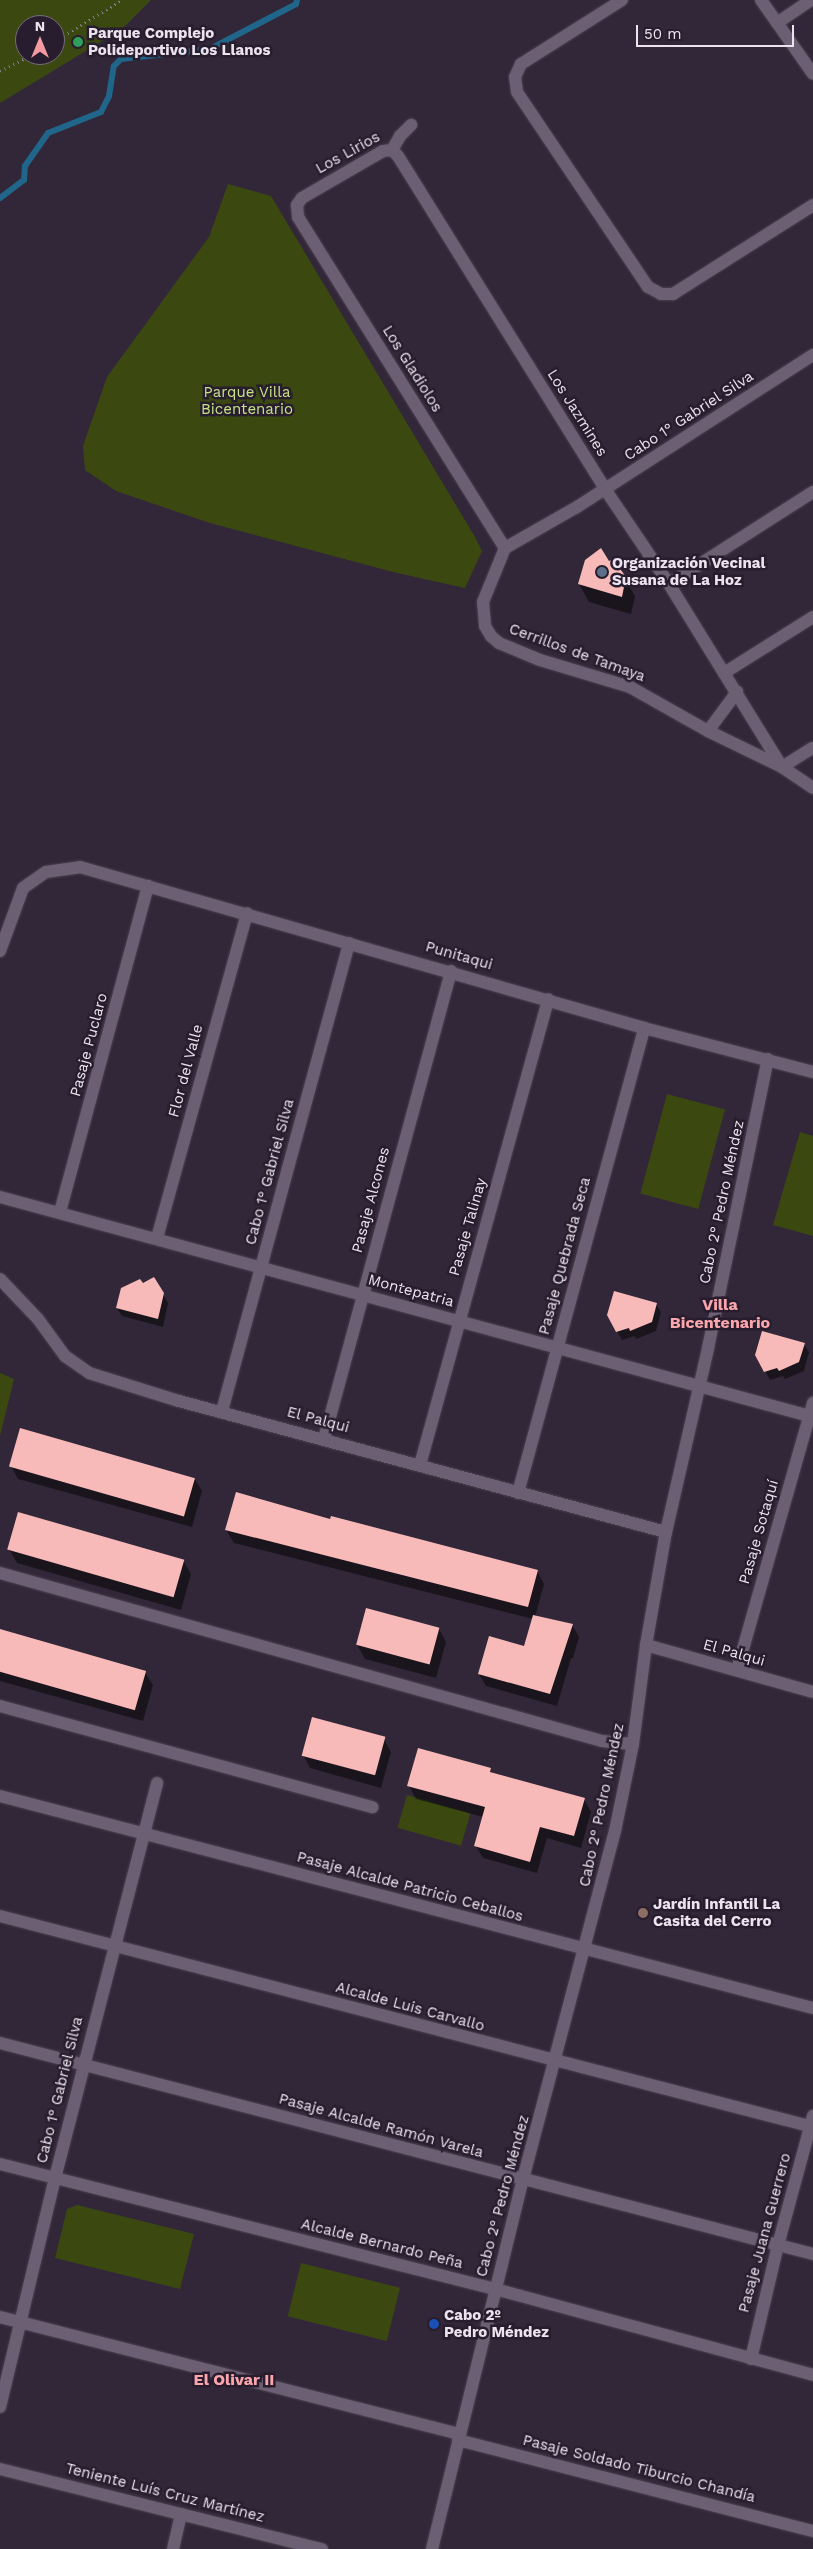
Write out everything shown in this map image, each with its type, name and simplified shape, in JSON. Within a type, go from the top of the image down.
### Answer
[{"type":"street","points":[[622,0],[521,64],[515,77],[517,92],[648,287],[661,294],[673,294],[813,205]]},
{"type":"street","points":[[761,0],[813,74]]},
{"type":"street","points":[[777,23],[811,0]]},
{"type":"street","name":"Los Lirios","points":[[297,205],[302,198],[310,193],[383,151],[392,150],[400,136],[411,125]]},
{"type":"street","name":"Los Jazmines","points":[[392,150],[398,156],[606,489],[669,584],[782,767]]},
{"type":"street","name":"Los Gladiolos","points":[[297,205],[298,217],[505,548]]},
{"type":"street","name":"Cabo 1° Gabriel Silva","points":[[505,548],[606,489],[813,356]]},
{"type":"street","points":[[669,584],[813,492]]},
{"type":"street","name":"Cerrillos de Tamaya","points":[[505,548],[483,602],[485,626],[491,636],[500,643],[540,660],[630,687],[708,731],[782,767],[813,788]]},
{"type":"street","points":[[724,673],[813,617]]},
{"type":"street","points":[[708,731],[737,692]]},
{"type":"street","points":[[782,767],[813,748]]},
{"type":"street","name":"Punitaqui","points":[[0,951],[23,888],[46,872],[80,867],[451,971],[644,1028],[813,1072]]},
{"type":"street","name":"Pasaje Puclaro","points":[[60,1212],[148,886]]},
{"type":"street","name":"Flor del Valle","points":[[157,1238],[246,913]]},
{"type":"street","name":"Cabo 1° Gabriel Silva","points":[[222,1411],[350,943]]},
{"type":"street","name":"Pasaje Alcones","points":[[324,1438],[451,971]]},
{"type":"street","name":"Pasaje Talinay","points":[[420,1465],[548,999]]},
{"type":"street","name":"Pasaje Quebrada Seca","points":[[518,1493],[644,1028]]},
{"type":"street","name":"Cabo 2° Pedro Méndez","points":[[432,2549],[523,2179],[615,1831],[633,1744],[646,1645],[666,1532],[768,1059]]},
{"type":"street","name":"Montepatria","points":[[0,1197],[699,1386],[812,1412]]},
{"type":"street","name":"El Palqui","points":[[0,1279],[27,1306],[56,1345],[76,1366],[102,1378],[666,1532]]},
{"type":"street","name":"Pasaje Sotaquí","points":[[737,1670],[812,1412]]},
{"type":"street","points":[[0,1573],[602,1741],[633,1744]]},
{"type":"street","name":"El Palqui","points":[[646,1645],[813,1692]]},
{"type":"street","points":[[0,1706],[374,1807]]},
{"type":"street","name":"Cabo 1° Gabriel Silva","points":[[0,2407],[55,2178],[157,1783]]},
{"type":"street","name":"Pasaje Alcalde Patricio Ceballos","points":[[0,1796],[813,2008]]},
{"type":"street","name":"Alcalde Luis Carvallo","points":[[0,1916],[555,2060],[812,2124]]},
{"type":"street","name":"Pasaje Alcalde Ramón Varela","points":[[0,2043],[813,2254]]},
{"type":"street","name":"Pasaje Juana Guerrero","points":[[751,2359],[778,2245],[812,2124]]},
{"type":"street","name":"Alcalde Bernardo Peña","points":[[0,2164],[495,2290],[813,2375]]},
{"type":"street","name":"Pasaje Soldado Tiburcio Chandía","points":[[0,2317],[813,2531]]},
{"type":"street","name":"Teniente Luís Cruz Martínez","points":[[0,2469],[322,2549]]},
{"type":"street","points":[[173,2549],[181,2514]]},
{"type":"path","points":[[65,35],[122,0]]},
{"type":"path","points":[[0,71],[15,63]]},
{"type":"green space","name":"Parque Complejo Polideportivo Los Llanos","points":[[0,0],[151,0],[122,29],[65,64],[65,15],[15,15],[15,65],[63,65],[0,103]]},
{"type":"green space","name":"Parque Villa Bicentenario","points":[[228,184],[271,196],[475,537],[482,551],[465,588],[393,572],[210,523],[116,491],[85,470],[83,446],[107,377],[209,237]]},
{"type":"green space","points":[[667,1094],[725,1110],[698,1209],[640,1193]]},
{"type":"green space","points":[[800,1132],[813,1136],[813,1236],[773,1225]]},
{"type":"green space","points":[[0,1373],[14,1379],[0,1436]]},
{"type":"green space","points":[[407,1795],[470,1813],[461,1846],[398,1828]]},
{"type":"green space","points":[[77,2205],[194,2234],[180,2289],[55,2258],[67,2209]]},
{"type":"green space","points":[[301,2263],[400,2288],[387,2341],[288,2316]]},
{"type":"building","name":"Organización Vecinal Susana de La Hoz","points":[[601,548],[609,561],[613,559],[626,577],[622,597],[578,584],[585,560]]},
{"type":"building","points":[[154,1277],[164,1293],[158,1319],[116,1308],[121,1288],[140,1279],[143,1283]]},
{"type":"building","points":[[614,1291],[657,1303],[652,1322],[630,1331],[629,1328],[616,1332],[607,1315]]},
{"type":"building","points":[[762,1331],[805,1343],[799,1362],[779,1371],[777,1368],[764,1372],[755,1355]]},
{"type":"building","points":[[20,1428],[195,1478],[184,1517],[9,1466]]},
{"type":"building","points":[[236,1492],[330,1519],[331,1516],[538,1570],[528,1607],[225,1530]]},
{"type":"building","points":[[18,1512],[184,1560],[174,1597],[7,1549]]},
{"type":"building","points":[[366,1608],[439,1628],[430,1664],[356,1645]]},
{"type":"building","points":[[533,1615],[573,1624],[550,1694],[478,1674],[489,1636],[524,1646]]},
{"type":"building","points":[[0,1629],[146,1671],[135,1710],[0,1672]]},
{"type":"building","points":[[312,1717],[385,1737],[375,1775],[302,1756]]},
{"type":"building","points":[[418,1748],[491,1768],[490,1772],[585,1798],[574,1836],[540,1827],[530,1862],[474,1846],[485,1807],[407,1786]]},
{"type":"waterway","points":[[0,198],[24,180],[25,166],[48,133],[101,112],[109,96],[114,66],[121,59],[210,49],[296,4],[297,0]]},
{"type":"place","name":"Parque Complejo Polideportivo Los Llanos","points":[[78,42]]},
{"type":"place","name":"Organización Vecinal Susana de La Hoz","points":[[602,572]]},
{"type":"place","name":"Jardín Infantil La Casita del Cerro","points":[[643,1913]]},
{"type":"place","name":"Cabo 2º Pedro Méndez","points":[[434,2324]]},
{"type":"district","name":"Villa Bicentenario","points":[[720,1314]]},
{"type":"district","name":"El Olivar II","points":[[234,2380]]}]
